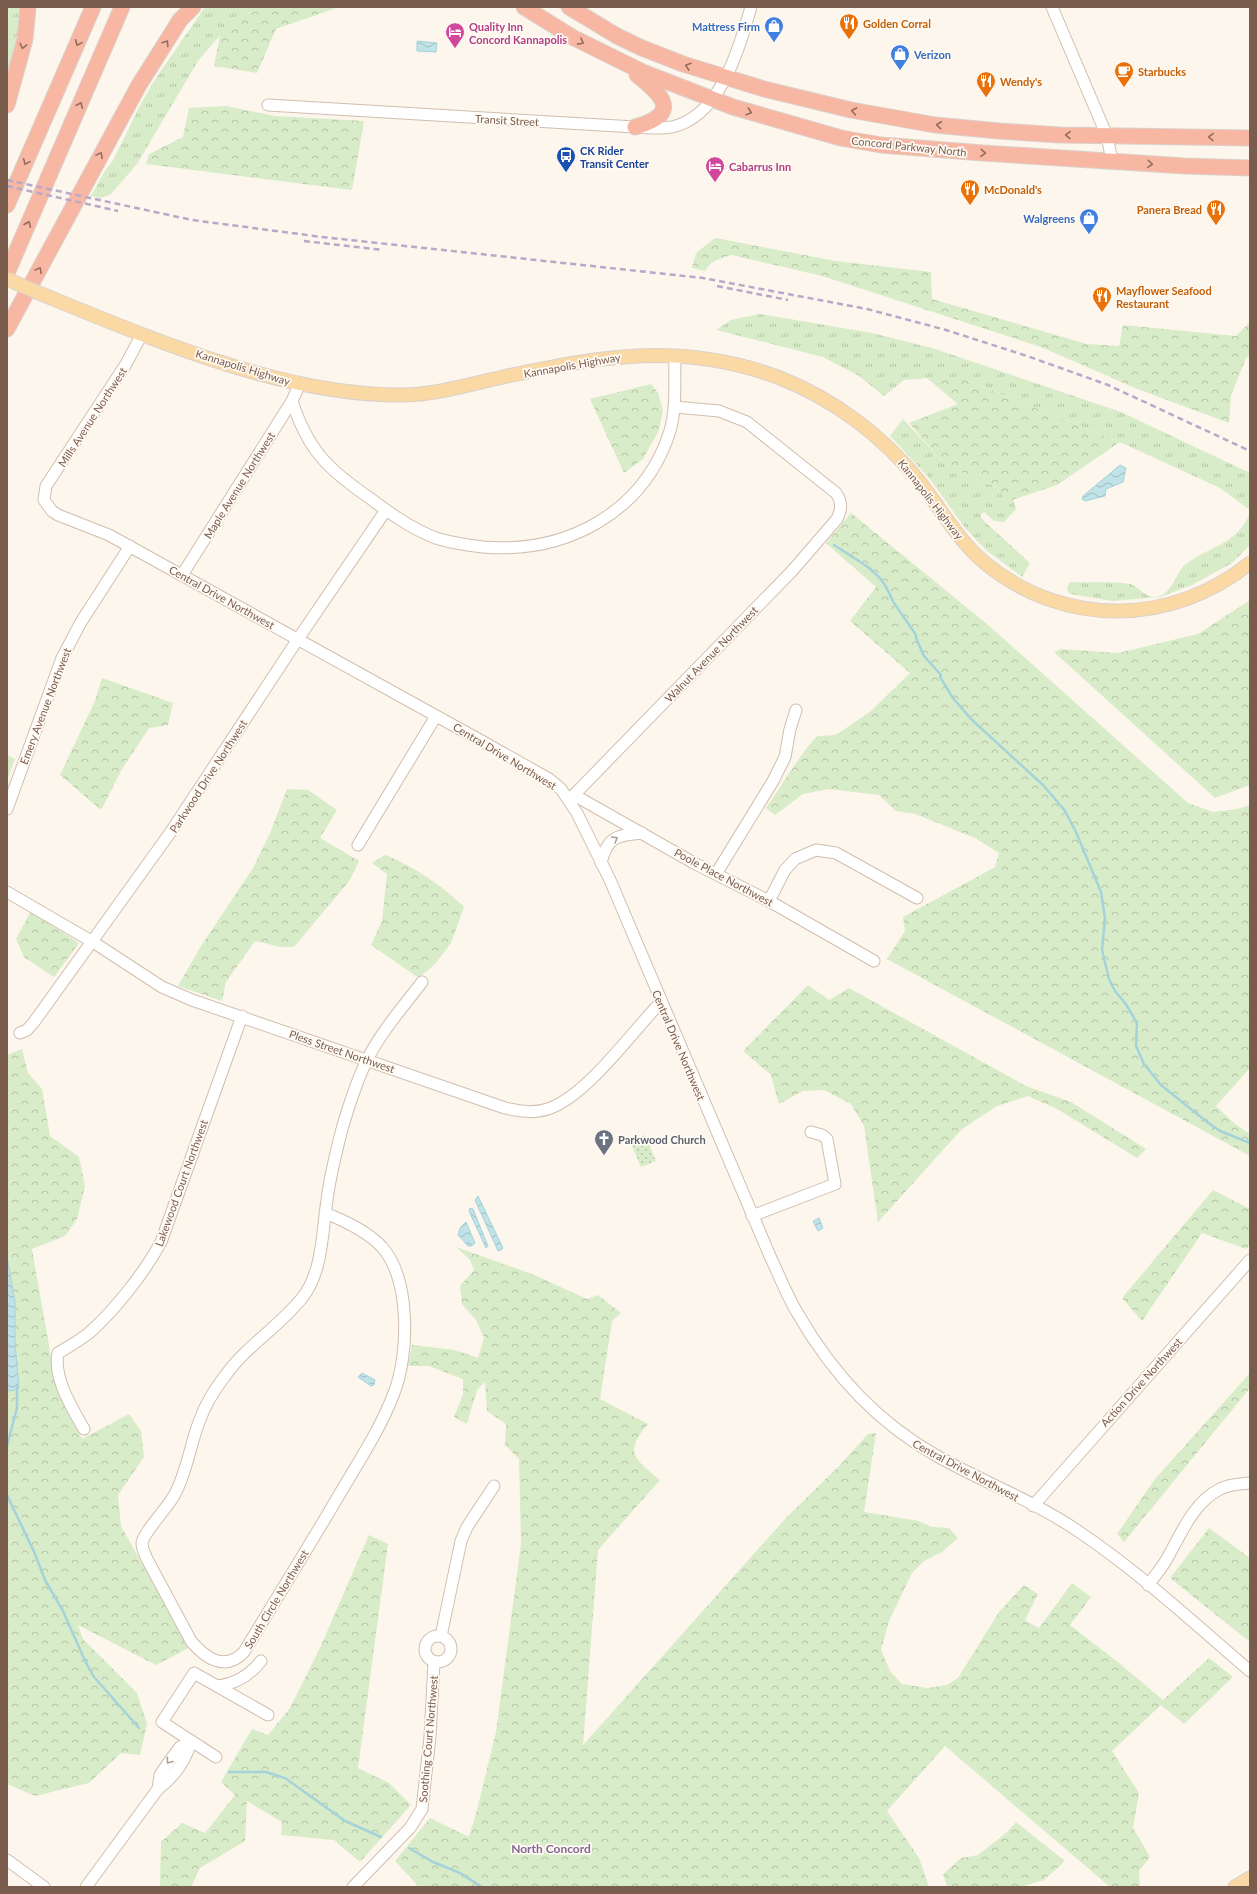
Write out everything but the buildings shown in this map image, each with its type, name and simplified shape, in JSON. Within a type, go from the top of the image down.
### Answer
[{"type":"highway","points":[[7,105],[24,39],[28,7]]},
{"type":"highway","points":[[7,205],[93,7]]},
{"type":"highway","points":[[7,273],[122,7]]},
{"type":"highway","points":[[7,329],[127,106],[181,14],[193,7]]},
{"type":"highway","name":"Concord Parkway North","points":[[524,7],[572,37],[645,73],[712,99],[802,128],[863,142],[963,151],[1179,166],[1250,168]]},
{"type":"highway","points":[[569,7],[642,48],[683,64],[726,78],[805,100],[911,121],[999,131],[1107,136],[1250,138]]},
{"type":"highway","points":[[614,58],[655,89],[664,102],[662,112],[657,118],[648,124],[635,127]]},
{"type":"main road","name":"Kannapolis Highway","points":[[7,279],[142,334],[218,360],[296,393],[409,395],[438,391],[594,359],[622,356],[675,356],[733,364],[760,371],[806,390],[845,412],[875,435],[903,462],[930,495],[959,537],[985,563],[1013,582],[1053,600],[1084,609],[1127,611],[1178,603],[1205,592],[1234,575],[1250,562]]},
{"type":"main road","points":[[1235,1887],[1250,1878]]},
{"type":"street","name":"Transit Street","points":[[268,105],[664,128],[678,125],[695,116],[712,99],[726,78],[751,7]]},
{"type":"street","points":[[1052,7],[1107,136],[1112,161]]},
{"type":"street","name":"Mills Avenue Northwest","points":[[44,500],[46,486],[130,358],[142,334]]},
{"type":"street","points":[[296,393],[303,432],[330,468],[386,510],[423,532],[437,538],[465,545],[503,549],[528,547],[546,544],[593,526],[621,506],[636,491],[651,469],[666,440],[675,407],[675,356]]},
{"type":"street","name":"Maple Avenue Northwest","points":[[182,575],[296,393]]},
{"type":"street","name":"Walnut Avenue Northwest","points":[[571,798],[792,571],[837,519],[840,512],[840,501],[836,493],[747,422],[719,411],[675,407]]},
{"type":"street","name":"Central Drive Northwest","points":[[44,500],[52,511],[109,535],[130,546],[549,779],[571,798],[601,863],[752,1216],[797,1314],[830,1364],[855,1393],[902,1435],[938,1456],[1077,1530],[1148,1585],[1250,1670]]},
{"type":"street","name":"Parkwood Drive Northwest","points":[[20,1033],[27,1030],[34,1022],[52,994],[93,942],[170,833],[298,639],[386,510]]},
{"type":"street","name":"Emery Avenue Northwest","points":[[7,809],[62,658],[81,622],[130,546]]},
{"type":"street","points":[[716,874],[773,781],[785,757],[790,729],[796,710]]},
{"type":"street","points":[[358,845],[436,716]]},
{"type":"street","name":"Poole Place Northwest","points":[[571,798],[642,833],[716,874],[769,901],[874,961]]},
{"type":"street","points":[[601,863],[604,851],[612,840],[620,836],[642,833]]},
{"type":"street","points":[[769,901],[785,870],[795,859],[816,850],[836,853],[917,898]]},
{"type":"street","name":"Pless Street Northwest","points":[[7,892],[93,942],[162,987],[522,1113],[546,1110],[568,1099],[583,1087],[661,1002]]},
{"type":"street","name":"South Circle Northwest","points":[[325,1213],[363,1232],[382,1247],[391,1260],[397,1276],[404,1314],[404,1340],[401,1371],[395,1392],[355,1468],[244,1652],[232,1661],[216,1661],[200,1653],[191,1641],[147,1559],[143,1550],[142,1542],[180,1484],[199,1422],[211,1396],[225,1374],[244,1353],[302,1298],[309,1286],[317,1266],[327,1199],[342,1130],[354,1089],[367,1060],[396,1016],[422,982]]},
{"type":"street","name":"Lakewood Court Northwest","points":[[84,1429],[61,1382],[56,1363],[58,1353],[87,1334],[102,1320],[154,1255],[161,1242],[242,1016]]},
{"type":"street","points":[[752,1216],[835,1184],[827,1139],[822,1135],[811,1132]]},
{"type":"street","name":"Action Drive Northwest","points":[[1033,1506],[1250,1260]]},
{"type":"street","points":[[1148,1585],[1164,1564],[1191,1517],[1204,1501],[1221,1488],[1229,1485],[1250,1483]]},
{"type":"street","points":[[441,1636],[461,1541],[467,1527],[494,1486]]},
{"type":"street","name":"Soothing Court Northwest","points":[[434,1636],[441,1636],[447,1639],[450,1645],[450,1652],[447,1658],[434,1662],[428,1658],[425,1652],[425,1646],[428,1640],[434,1636]]},
{"type":"street","points":[[217,1686],[243,1678],[252,1672],[261,1661]]},
{"type":"street","name":"Soothing Court Northwest","points":[[353,1887],[410,1828],[422,1809],[430,1737],[434,1662]]},
{"type":"street","points":[[216,1757],[162,1722],[194,1673],[268,1715]]},
{"type":"street","points":[[86,1887],[158,1789],[160,1775],[163,1769],[180,1747],[191,1741]]},
{"type":"street","points":[[7,1860],[44,1887]]},
{"type":"green space","points":[[7,7],[21,7],[19,32],[7,91]]},
{"type":"green space","points":[[205,7],[271,7],[236,17],[198,61],[137,164],[111,194],[101,198],[91,196],[103,174],[114,159],[138,109],[156,78]]},
{"type":"green space","points":[[271,7],[339,7],[276,29],[257,73],[214,66],[220,35],[236,17]]},
{"type":"green space","points":[[226,106],[275,116],[364,121],[352,190],[146,164],[149,154],[183,137],[189,108]]},
{"type":"green space","points":[[715,238],[836,261],[931,272],[932,299],[1087,344],[1119,346],[1123,325],[1236,336],[1250,322],[1250,355],[1246,358],[1231,395],[1229,423],[1135,388],[1041,347],[822,276],[732,255],[720,258],[713,262],[705,271],[692,268],[696,253]]},
{"type":"green space","points":[[760,314],[872,333],[932,348],[1121,412],[1250,473],[1250,510],[1220,488],[1120,442],[961,378],[904,380],[884,396],[859,376],[823,357],[716,330],[731,320]]},
{"type":"green space","points":[[927,378],[961,378],[1120,442],[1057,485],[1006,502],[997,487],[967,476],[939,458],[909,423],[958,404]]},
{"type":"green space","points":[[651,384],[658,393],[663,410],[659,430],[643,459],[624,473],[590,399]]},
{"type":"green space","points":[[903,419],[939,458],[967,476],[997,487],[1006,501],[1013,499],[1016,509],[1004,522],[994,521],[984,512],[980,515],[984,521],[1030,563],[1022,577],[986,550],[966,529],[929,478],[890,436]]},
{"type":"green space","points":[[851,513],[987,624],[1188,803],[1213,812],[1237,809],[1250,805],[1250,1068],[1216,1106],[1235,1124],[1250,1134],[1250,1156],[887,959],[905,931],[903,917],[995,867],[999,853],[975,838],[915,814],[896,811],[879,795],[829,789],[803,794],[775,815],[766,808],[797,762],[817,736],[836,735],[871,711],[910,673],[850,621],[876,587],[826,543]]},
{"type":"green space","points":[[1250,513],[1250,545],[1232,563],[1192,585],[1160,597],[1113,601],[1070,594],[1067,590],[1069,582],[1116,583],[1133,585],[1151,597],[1160,596],[1169,589],[1185,565],[1194,558],[1230,539],[1244,524]]},
{"type":"green space","points":[[1250,600],[1250,785],[1215,798],[1054,652],[1061,649],[1118,653],[1198,634]]},
{"type":"green space","points":[[102,678],[173,703],[168,725],[149,728],[122,769],[101,810],[60,775],[95,701]]},
{"type":"green space","points":[[7,755],[15,759],[7,780]]},
{"type":"green space","points":[[287,789],[308,790],[337,810],[320,838],[359,861],[350,880],[294,947],[281,947],[255,941],[226,982],[222,1001],[178,986],[201,946],[253,868],[270,833]]},
{"type":"green space","points":[[385,855],[427,877],[464,907],[451,943],[435,964],[419,978],[371,945],[382,921],[387,874],[372,863]]},
{"type":"green space","points":[[31,911],[79,943],[54,977],[24,957],[16,939]]},
{"type":"green space","points":[[808,985],[829,1000],[849,988],[1026,1086],[1071,1102],[1146,1149],[1137,1158],[1057,1109],[1028,1096],[997,1106],[962,1129],[878,1222],[864,1126],[851,1104],[824,1090],[803,1091],[779,1104],[771,1075],[743,1051]]},
{"type":"green space","points":[[22,1049],[28,1073],[42,1089],[50,1136],[79,1157],[85,1186],[77,1219],[65,1236],[32,1249],[54,1379],[61,1400],[82,1439],[129,1414],[141,1431],[144,1457],[118,1495],[121,1526],[189,1648],[156,1665],[78,1625],[83,1639],[137,1693],[147,1724],[140,1755],[121,1753],[89,1783],[35,1796],[7,1784],[7,1392],[19,1388],[15,1343],[15,1302],[7,1257],[7,1055]]},
{"type":"green space","points":[[645,1135],[656,1161],[641,1167],[630,1142]]},
{"type":"green space","points":[[1213,1190],[1250,1209],[1250,1245],[1246,1249],[1202,1233],[1142,1321],[1122,1298]]},
{"type":"green space","points":[[456,1247],[532,1274],[587,1299],[598,1295],[621,1313],[612,1321],[600,1399],[648,1424],[636,1442],[634,1449],[635,1455],[644,1466],[660,1480],[598,1550],[583,1745],[786,1518],[840,1465],[868,1434],[876,1433],[864,1512],[919,1521],[932,1527],[949,1528],[958,1538],[942,1552],[924,1561],[912,1573],[889,1621],[881,1650],[890,1671],[902,1684],[927,1688],[947,1685],[958,1678],[999,1612],[1024,1585],[1038,1594],[1025,1620],[1039,1628],[1072,1583],[1091,1597],[1070,1625],[1163,1700],[1209,1658],[1233,1677],[1184,1724],[1161,1705],[1112,1751],[1139,1793],[1133,1828],[1150,1857],[1139,1871],[1140,1887],[1110,1887],[945,1746],[887,1811],[919,1858],[929,1887],[419,1887],[395,1861],[430,1818],[469,1837],[496,1732],[521,1544],[519,1459],[505,1445],[506,1424],[487,1411],[485,1382],[477,1390],[467,1424],[454,1417],[463,1394],[463,1379],[429,1366],[408,1366],[412,1345],[455,1350],[478,1358],[484,1338],[476,1320],[462,1304],[460,1286],[474,1270],[470,1260]]},
{"type":"green space","points":[[1250,1373],[1250,1388],[1124,1542],[1117,1534],[1155,1479]]},
{"type":"green space","points":[[1209,1528],[1250,1558],[1250,1642],[1170,1578]]},
{"type":"green space","points":[[369,1535],[388,1544],[358,1768],[389,1783],[411,1805],[360,1862],[334,1840],[281,1835],[282,1822],[247,1801],[245,1841],[200,1868],[191,1887],[160,1887],[161,1842],[182,1823],[205,1833],[235,1795],[221,1782],[252,1729],[268,1735],[290,1708],[320,1648]]},
{"type":"green space","points":[[1016,1822],[1065,1861],[1044,1880],[1020,1887],[947,1887],[943,1874],[961,1858],[978,1855],[1006,1833]]},
{"type":"water","points":[[417,41],[437,43],[436,52],[417,51]]},
{"type":"water","points":[[1120,465],[1126,468],[1123,482],[1106,489],[1105,496],[1085,501],[1082,499],[1083,496]]},
{"type":"water","points":[[478,1196],[503,1248],[501,1250],[498,1251],[475,1200]]},
{"type":"water","points":[[470,1208],[473,1209],[488,1246],[486,1248],[469,1211]]},
{"type":"water","points":[[819,1218],[823,1228],[818,1231],[813,1221]]},
{"type":"water","points":[[466,1222],[475,1243],[471,1246],[468,1246],[458,1235],[460,1228]]},
{"type":"water","points":[[7,1257],[15,1302],[15,1343],[19,1388],[7,1391]]},
{"type":"water","points":[[362,1373],[375,1380],[374,1385],[371,1386],[358,1377]]},
{"type":"waterway","points":[[834,545],[868,567],[879,577],[894,603],[916,635],[924,656],[941,675],[940,677],[953,698],[971,719],[1044,786],[1065,811],[1076,832],[1101,892],[1105,918],[1102,950],[1109,979],[1115,991],[1125,1003],[1137,1024],[1136,1046],[1144,1064],[1161,1085],[1207,1122],[1220,1131],[1250,1143]]},
{"type":"waterway","points":[[7,1446],[17,1408],[17,1386]]},
{"type":"waterway","points":[[7,1495],[35,1554],[45,1580],[63,1611],[86,1663],[94,1677],[139,1728]]},
{"type":"waterway","points":[[229,1772],[266,1772],[285,1778],[345,1821],[381,1837]]},
{"type":"waterway","points":[[409,1848],[433,1862],[460,1873],[482,1887]]},
{"type":"railway","points":[[7,180],[192,220],[322,237],[703,278],[867,309],[946,330],[1027,356],[1108,385],[1250,451]]},
{"type":"railway","points":[[7,186],[118,211]]},
{"type":"railway","points":[[304,241],[383,250]]},
{"type":"railway","points":[[717,286],[788,300]]},
{"type":"place","name":"Golden Corral","points":[[849,40]]},
{"type":"place","name":"Mattress Firm","points":[[774,43]]},
{"type":"place","name":"Quality Inn Concord Kannapolis","points":[[455,49]]},
{"type":"place","name":"Verizon","points":[[900,71]]},
{"type":"place","name":"Starbucks","points":[[1124,88]]},
{"type":"place","name":"Wendy's","points":[[986,98]]},
{"type":"place","name":"CK Rider Transit Center","points":[[566,173]]},
{"type":"place","name":"Cabarrus Inn","points":[[715,183]]},
{"type":"place","name":"McDonald's","points":[[970,206]]},
{"type":"place","name":"Panera Bread","points":[[1216,226]]},
{"type":"place","name":"Walgreens","points":[[1089,235]]},
{"type":"place","name":"Mayflower Seafood Restaurant","points":[[1102,313]]},
{"type":"place","name":"Parkwood Church","points":[[604,1156]]},
{"type":"district","name":"North Concord","points":[[551,1848]]}]
